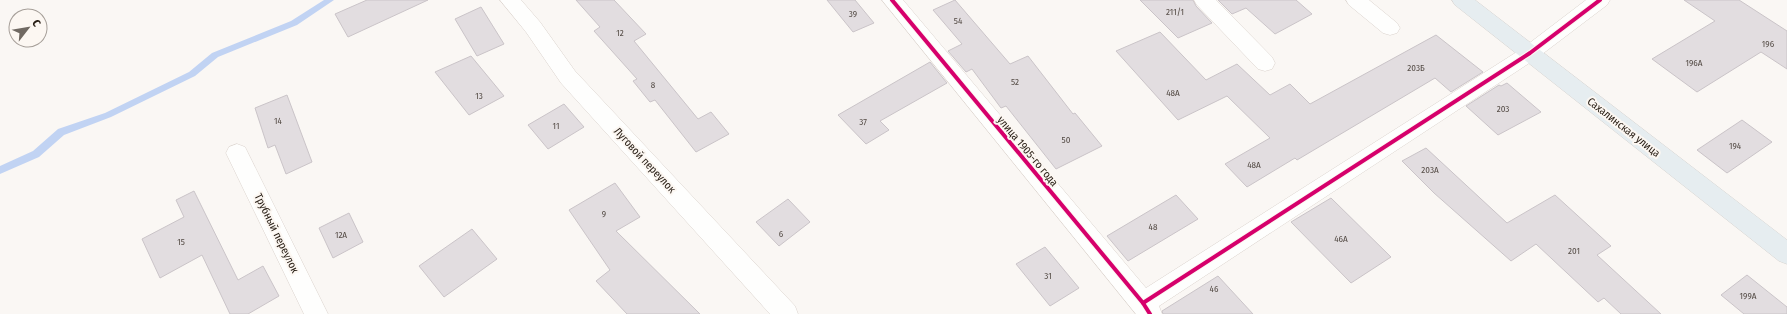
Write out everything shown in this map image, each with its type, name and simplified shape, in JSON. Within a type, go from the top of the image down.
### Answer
[{"type":"main road","name":"Сахалинская улица","points":[[1462,0],[1787,254]]},
{"type":"street","name":"Луговой переулок","points":[[510,0],[533,27],[568,77],[786,314]]},
{"type":"street","name":"улица 1905-го года","points":[[892,0],[1147,309]]},
{"type":"street","points":[[1204,0],[1266,63]]},
{"type":"street","points":[[1356,0],[1390,28]]},
{"type":"street","points":[[1147,309],[1530,53],[1600,0]]},
{"type":"street","name":"Трубный переулок","points":[[237,152],[316,314]]},
{"type":"building","points":[[367,0],[428,0],[348,37],[335,14]]},
{"type":"building","points":[[576,0],[614,0],[646,34],[634,41],[698,119],[711,112],[729,134],[696,152],[655,100],[650,102],[633,81],[637,79],[594,31],[600,27]]},
{"type":"building","points":[[827,0],[855,0],[874,23],[853,32]]},
{"type":"building","points":[[955,0],[1010,64],[1028,56],[1073,114],[1075,113],[1102,146],[1056,169],[1006,106],[1001,108],[972,69],[966,72],[948,51],[962,44],[933,10]]},
{"type":"building","points":[[1140,0],[1193,0],[1196,6],[1212,23],[1178,38]]},
{"type":"building","points":[[1218,0],[1296,0],[1312,14],[1275,34],[1246,8],[1232,14]]},
{"type":"building","points":[[1684,0],[1739,0],[1787,31],[1787,69],[1761,52],[1697,92],[1652,59],[1715,21]]},
{"type":"building","points":[[481,7],[504,44],[477,56],[455,19]]},
{"type":"building","points":[[1160,32],[1206,80],[1237,64],[1270,95],[1290,84],[1310,104],[1436,35],[1483,72],[1451,92],[1435,78],[1297,160],[1295,158],[1247,187],[1225,164],[1270,138],[1227,96],[1178,120],[1116,51]]},
{"type":"building","points":[[471,56],[504,96],[469,115],[435,72]]},
{"type":"building","points":[[930,62],[947,83],[880,121],[889,130],[866,144],[838,115]]},
{"type":"building","points":[[1507,83],[1541,112],[1498,135],[1466,106],[1499,85],[1501,86]]},
{"type":"building","points":[[287,95],[312,162],[286,174],[275,145],[268,148],[255,108]]},
{"type":"building","points":[[564,104],[584,127],[548,149],[528,125]]},
{"type":"building","points":[[1742,120],[1772,142],[1727,173],[1697,150]]},
{"type":"building","points":[[1426,148],[1507,223],[1555,195],[1611,246],[1597,255],[1661,314],[1621,314],[1604,298],[1598,302],[1536,244],[1511,261],[1434,193],[1402,161]]},
{"type":"building","points":[[615,183],[640,217],[616,231],[700,314],[627,314],[596,281],[610,270],[569,210]]},
{"type":"building","points":[[194,191],[238,280],[263,266],[279,296],[248,314],[230,314],[202,255],[160,278],[142,239],[184,217],[176,200]]},
{"type":"building","points":[[1176,195],[1198,219],[1128,261],[1107,236]]},
{"type":"building","points":[[1331,198],[1391,257],[1351,283],[1291,222]]},
{"type":"building","points":[[788,199],[810,222],[779,246],[756,222]]},
{"type":"building","points":[[349,213],[363,242],[333,258],[319,228]]},
{"type":"building","points":[[472,229],[497,259],[444,297],[419,266]]},
{"type":"building","points":[[1045,247],[1079,288],[1050,306],[1016,264]]},
{"type":"building","points":[[1747,275],[1787,307],[1787,314],[1744,314],[1721,295]]},
{"type":"building","points":[[1218,276],[1253,314],[1163,314],[1162,311]]},
{"type":"waterway","points":[[0,170],[36,154],[61,132],[108,115],[192,74],[215,55],[294,23],[330,0]]},
{"type":"cycle path","points":[[892,0],[1143,303],[1150,314]]},
{"type":"cycle path","points":[[1143,303],[1530,53],[1600,0]]}]
